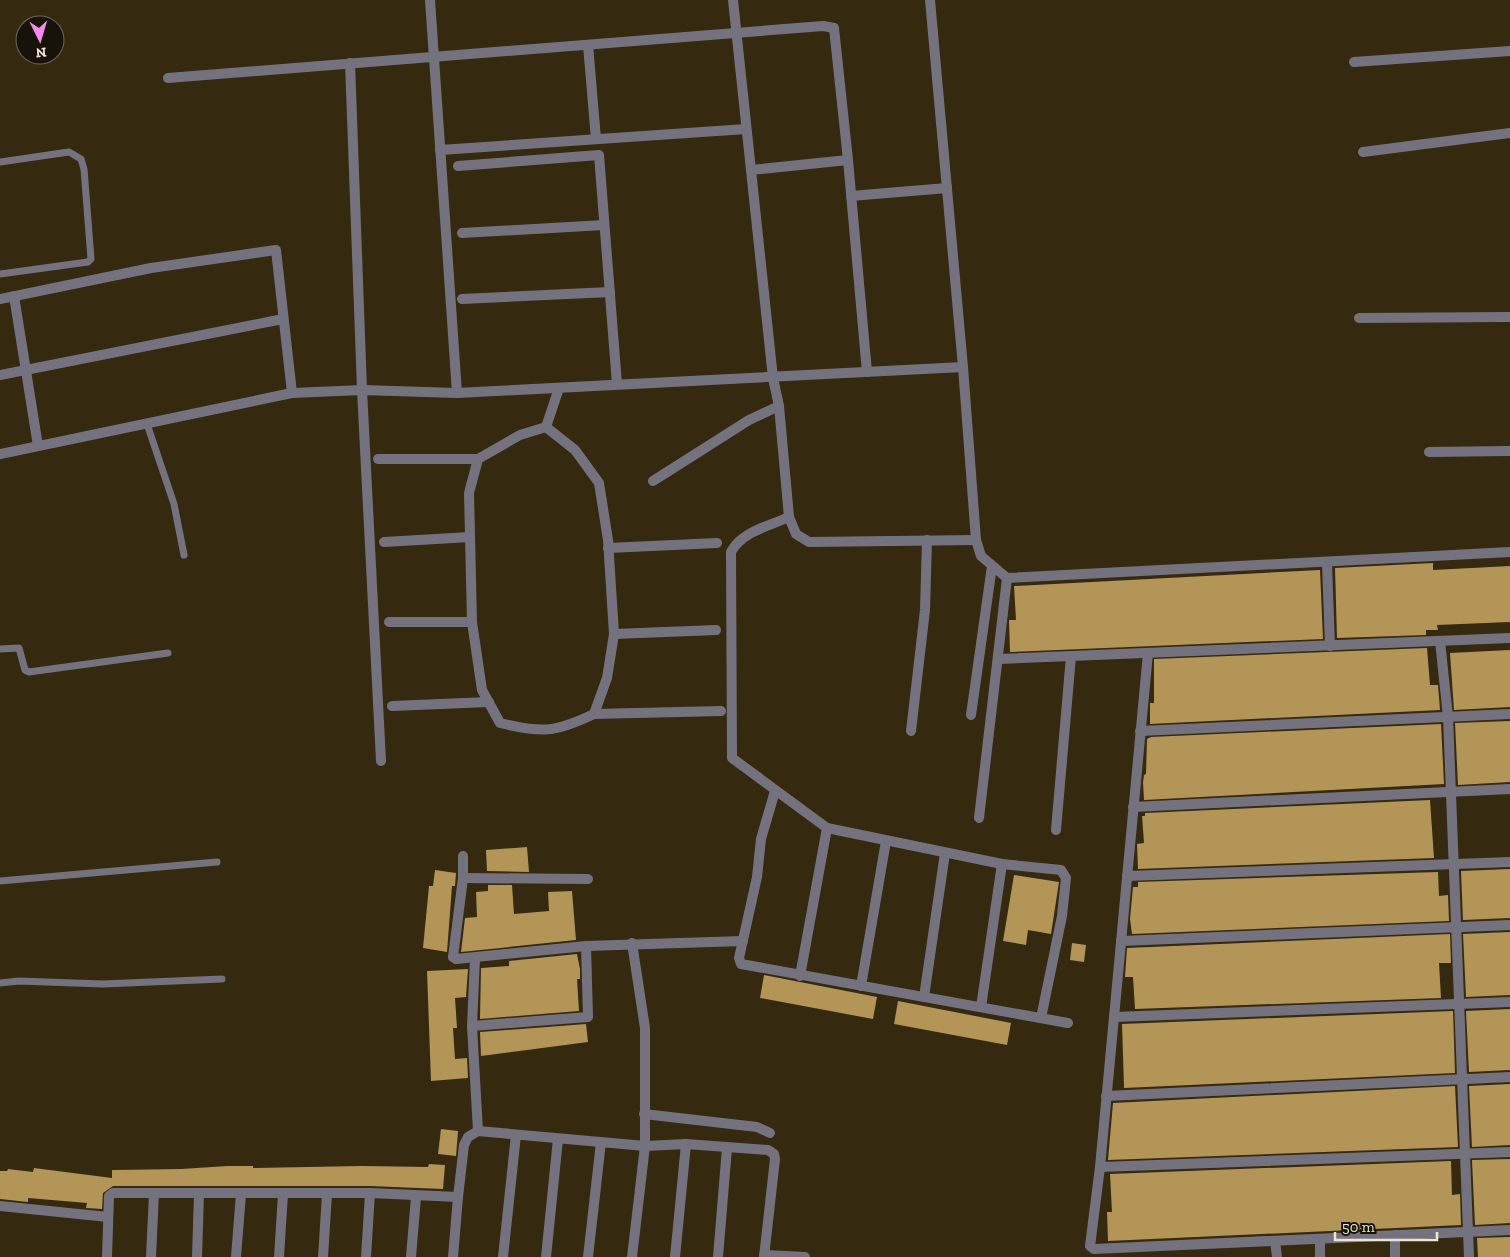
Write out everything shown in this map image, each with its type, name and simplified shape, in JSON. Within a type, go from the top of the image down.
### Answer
[{"type":"street","points":[[430,0],[457,393]]},
{"type":"street","points":[[733,0],[773,378],[779,406],[789,517],[796,534],[809,542],[976,540]]},
{"type":"street","points":[[930,0],[963,367],[976,540],[980,556],[1006,578],[1327,563],[1510,552]]},
{"type":"street","points":[[168,78],[823,26],[834,28],[867,372]]},
{"type":"street","points":[[588,45],[596,139]]},
{"type":"street","points":[[1354,62],[1510,51]]},
{"type":"street","points":[[350,63],[362,390],[381,761]]},
{"type":"street","points":[[440,150],[746,129]]},
{"type":"street","points":[[1363,152],[1510,133]]},
{"type":"street","points":[[458,166],[599,156],[617,384]]},
{"type":"street","points":[[751,170],[848,160]]},
{"type":"street","points":[[851,196],[947,188]]},
{"type":"street","points":[[462,233],[604,225]]},
{"type":"street","points":[[0,299],[151,268],[234,258],[272,250],[278,253],[283,319],[292,393]]},
{"type":"street","points":[[462,299],[610,292]]},
{"type":"street","points":[[14,296],[38,446]]},
{"type":"street","points":[[1359,318],[1510,317]]},
{"type":"street","points":[[0,375],[283,319]]},
{"type":"street","points":[[0,454],[292,393],[362,390],[457,393],[963,367]]},
{"type":"street","points":[[546,426],[559,388]]},
{"type":"street","points":[[653,481],[749,420],[779,406]]},
{"type":"street","points":[[378,460],[478,459],[520,435],[546,426]]},
{"type":"street","points":[[546,426],[575,450],[599,483],[608,548],[614,634],[607,678],[594,714]]},
{"type":"street","points":[[1429,452],[1510,451]]},
{"type":"street","points":[[478,459],[469,493],[472,622],[482,690],[500,723],[535,731],[569,726],[594,714],[720,711]]},
{"type":"street","points":[[789,517],[744,536],[736,542],[731,552],[732,758],[827,828],[1002,864],[1061,870],[1066,878],[1062,916],[1041,1018]]},
{"type":"street","points":[[384,542],[470,537]]},
{"type":"street","points":[[911,731],[925,610],[927,540]]},
{"type":"street","points":[[608,548],[717,543]]},
{"type":"street","points":[[1327,563],[1330,646]]},
{"type":"street","points":[[971,715],[992,566]]},
{"type":"street","points":[[979,818],[1006,578]]},
{"type":"street","points":[[389,622],[472,622]]},
{"type":"street","points":[[614,634],[716,630]]},
{"type":"street","points":[[998,659],[1510,638]]},
{"type":"street","points":[[1440,640],[1448,717],[1469,1257]]},
{"type":"street","points":[[1148,653],[1100,1167],[1090,1246],[1094,1249],[1510,1230]]},
{"type":"street","points":[[1056,830],[1071,656]]},
{"type":"street","points":[[392,706],[489,702]]},
{"type":"street","points":[[1140,731],[1510,714]]},
{"type":"street","points":[[1133,807],[1510,789]]},
{"type":"street","points":[[775,791],[761,839],[757,877],[739,958],[743,965],[1068,1023]]},
{"type":"street","points":[[800,976],[827,828]]},
{"type":"street","points":[[861,986],[886,841]]},
{"type":"street","points":[[924,997],[945,853]]},
{"type":"street","points":[[462,856],[463,878],[454,957],[456,959],[632,943],[743,941]]},
{"type":"street","points":[[1127,876],[1510,862]]},
{"type":"street","points":[[981,1007],[1002,864]]},
{"type":"street","points":[[463,878],[588,878]]},
{"type":"street","points":[[1121,941],[1510,925]]},
{"type":"street","points":[[632,943],[645,1028],[644,1146],[632,1257]]},
{"type":"street","points":[[472,1026],[588,1017],[586,946]]},
{"type":"street","points":[[475,958],[472,1026],[478,1131]]},
{"type":"street","points":[[1114,1017],[1510,1002]]},
{"type":"street","points":[[1106,1096],[1510,1077]]},
{"type":"street","points":[[644,1114],[757,1126],[770,1133]]},
{"type":"street","points":[[454,1257],[458,1197],[465,1142],[478,1131],[644,1146],[686,1144],[768,1150],[774,1154],[764,1256],[805,1257]]},
{"type":"street","points":[[503,1257],[516,1135]]},
{"type":"street","points":[[546,1257],[558,1139]]},
{"type":"street","points":[[588,1257],[601,1142]]},
{"type":"street","points":[[675,1257],[686,1144]]},
{"type":"street","points":[[718,1257],[727,1148]]},
{"type":"street","points":[[1100,1167],[1510,1152]]},
{"type":"street","points":[[107,1257],[111,1193],[370,1193],[416,1197],[458,1197]]},
{"type":"street","points":[[151,1257],[154,1193]]},
{"type":"street","points":[[366,1257],[370,1193]]},
{"type":"street","points":[[197,1257],[199,1194]]},
{"type":"street","points":[[236,1257],[241,1194]]},
{"type":"street","points":[[279,1257],[283,1194]]},
{"type":"street","points":[[323,1257],[327,1194]]},
{"type":"street","points":[[411,1257],[416,1197]]},
{"type":"street","points":[[0,1206],[108,1218]]},
{"type":"street","points":[[1394,1235],[1395,1257]]},
{"type":"street","points":[[1320,1239],[1320,1257]]},
{"type":"street","points":[[1275,1241],[1277,1257]]},
{"type":"lane","points":[[0,162],[69,152],[81,159],[84,169],[91,259],[88,262],[0,274]]},
{"type":"lane","points":[[146,424],[174,504],[184,555]]},
{"type":"lane","points":[[0,649],[19,648],[26,670],[29,672],[168,653]]},
{"type":"lane","points":[[0,881],[217,862]]},
{"type":"lane","points":[[0,983],[19,981],[103,984],[222,979]]},
{"type":"building","points":[[1433,563],[1433,570],[1510,566],[1510,622],[1437,625],[1438,630],[1426,630],[1426,635],[1337,638],[1335,568]]},
{"type":"building","points":[[1320,570],[1323,639],[1010,652],[1009,620],[1016,620],[1014,586]]},
{"type":"building","points":[[1427,648],[1430,685],[1438,685],[1440,710],[1150,724],[1150,703],[1154,703],[1154,659]]},
{"type":"building","points":[[1510,650],[1510,707],[1454,710],[1450,653]]},
{"type":"building","points":[[1510,721],[1510,782],[1458,785],[1455,723]]},
{"type":"building","points":[[1441,724],[1444,784],[1144,800],[1143,782],[1144,775],[1146,774],[1147,739],[1151,737]]},
{"type":"building","points":[[1430,800],[1434,858],[1138,869],[1137,844],[1144,843],[1142,816],[1145,816],[1145,813]]},
{"type":"building","points":[[527,847],[529,872],[487,871],[486,850]]},
{"type":"building","points":[[1510,869],[1510,918],[1463,920],[1461,871]]},
{"type":"building","points":[[435,870],[456,873],[455,886],[452,886],[447,952],[423,948],[429,886],[433,886]]},
{"type":"building","points":[[1438,872],[1439,896],[1448,895],[1449,921],[1132,934],[1130,919],[1133,887],[1138,887],[1138,882]]},
{"type":"building","points":[[1014,875],[1059,882],[1051,934],[1028,930],[1026,945],[1003,941]]},
{"type":"building","points":[[488,885],[512,885],[514,914],[549,911],[548,892],[572,891],[576,940],[461,952],[465,918],[477,917],[476,892],[488,891]]},
{"type":"building","points":[[1510,932],[1510,995],[1466,997],[1463,934]]},
{"type":"building","points":[[1450,934],[1451,963],[1439,963],[1441,998],[1135,1009],[1133,977],[1125,977],[1127,948]]},
{"type":"building","points":[[1072,943],[1086,945],[1084,962],[1070,960]]},
{"type":"building","points":[[577,954],[580,969],[580,979],[577,979],[579,1011],[480,1019],[481,968],[509,966],[509,961]]},
{"type":"building","points":[[468,969],[466,997],[455,998],[457,1028],[453,1028],[455,1059],[467,1058],[468,1078],[431,1081],[427,971]]},
{"type":"building","points":[[764,975],[877,997],[873,1019],[760,998]]},
{"type":"building","points":[[898,1001],[1011,1023],[1007,1045],[894,1024]]},
{"type":"building","points":[[1510,1009],[1510,1070],[1469,1072],[1466,1011]]},
{"type":"building","points":[[1453,1011],[1455,1073],[1124,1088],[1122,1024]]},
{"type":"building","points":[[586,1024],[588,1042],[481,1056],[480,1032]]},
{"type":"building","points":[[1510,1084],[1510,1145],[1472,1147],[1469,1086]]},
{"type":"building","points":[[1455,1086],[1458,1147],[1108,1160],[1113,1103]]},
{"type":"building","points":[[441,1129],[458,1131],[456,1156],[438,1154]]},
{"type":"building","points":[[1510,1159],[1510,1223],[1475,1225],[1472,1160]]},
{"type":"building","points":[[1451,1161],[1452,1195],[1460,1194],[1461,1225],[1108,1241],[1107,1212],[1112,1212],[1110,1174]]},
{"type":"building","points":[[429,1164],[445,1165],[443,1189],[370,1186],[113,1186],[103,1193],[102,1209],[86,1208],[87,1203],[28,1198],[28,1202],[0,1199],[0,1171],[7,1171],[8,1169],[33,1172],[34,1168],[112,1178],[112,1170],[228,1166],[253,1166],[253,1168],[428,1167]]},
{"type":"building","points":[[1510,1237],[1510,1257],[1478,1257],[1477,1238]]}]
